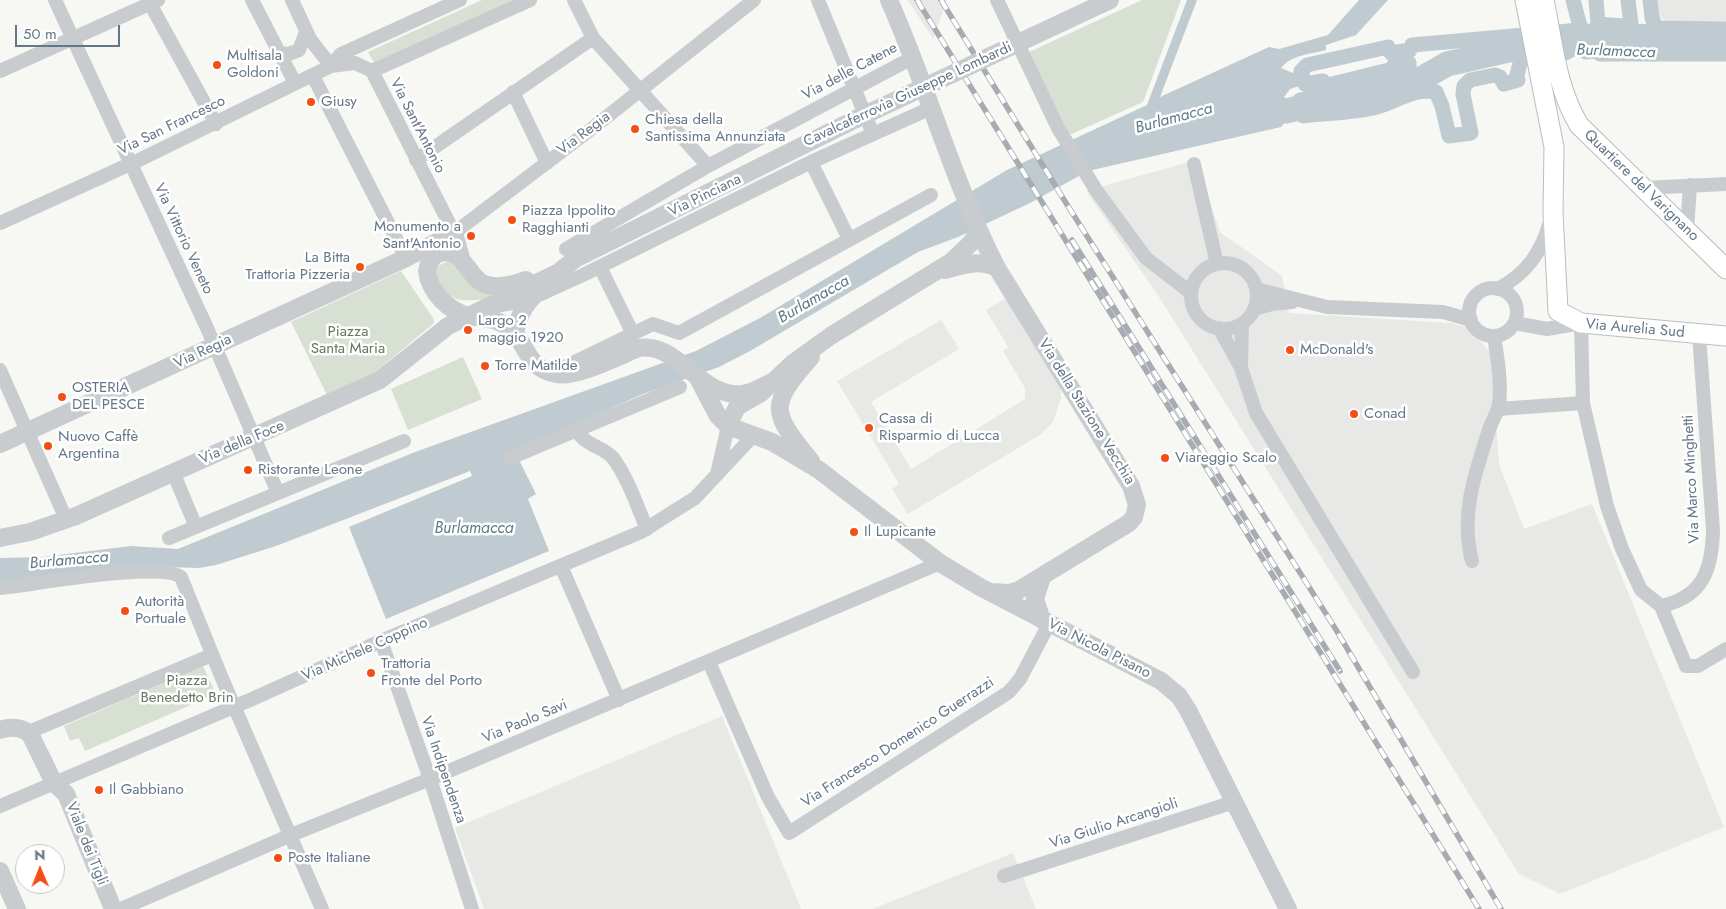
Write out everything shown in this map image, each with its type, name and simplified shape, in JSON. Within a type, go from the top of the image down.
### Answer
[{"type":"main road","points":[[1525,0],[1539,20]]},
{"type":"main road","points":[[1544,0],[1539,20],[1548,69],[1554,147],[1553,212],[1557,309],[1562,315],[1581,323]]},
{"type":"main road","name":"Quartiere del Varignano","points":[[1548,69],[1567,100],[1579,125],[1726,269]]},
{"type":"main road","name":"Via Aurelia Sud","points":[[1581,323],[1726,336]]},
{"type":"main road","points":[[1703,334],[1726,329]]},
{"type":"street","name":"Via Vittorio Veneto","points":[[55,0],[215,346],[278,493]]},
{"type":"street","points":[[252,0],[272,43],[281,53],[295,83]]},
{"type":"street","points":[[292,0],[306,32],[318,51],[331,66]]},
{"type":"street","name":"Via San Francesco","points":[[0,223],[216,124],[331,66],[340,54],[460,0]]},
{"type":"street","points":[[372,71],[530,0]]},
{"type":"street","points":[[574,0],[593,38],[708,166]]},
{"type":"street","name":"Via Regia","points":[[0,444],[406,258],[454,233],[640,91],[754,0]]},
{"type":"street","points":[[818,0],[874,134]]},
{"type":"street","points":[[889,0],[914,56],[931,108],[978,232],[997,268]]},
{"type":"street","points":[[997,0],[1058,128],[1096,190],[1146,258],[1191,293]]},
{"type":"street","name":"Cavalcaferrovia Giuseppe Lombardi","points":[[468,316],[559,272],[571,254],[1110,0]]},
{"type":"street","points":[[0,71],[152,1],[216,124]]},
{"type":"street","points":[[281,53],[290,54],[299,50],[306,32]]},
{"type":"street","points":[[416,160],[593,38]]},
{"type":"street","name":"Via delle Catene","points":[[571,254],[708,166],[914,56]]},
{"type":"street","name":"Via Sant'Antonio","points":[[331,66],[354,63],[372,71],[454,233]]},
{"type":"street","points":[[313,76],[406,258]]},
{"type":"street","points":[[513,92],[547,163]]},
{"type":"street","name":"Via Pinciana","points":[[492,305],[509,305],[528,300],[600,267],[810,162],[931,108]]},
{"type":"street","points":[[810,162],[849,239]]},
{"type":"street","points":[[1194,164],[1217,264]]},
{"type":"street","points":[[1644,188],[1726,184]]},
{"type":"street","points":[[1688,232],[1690,186]]},
{"type":"street","points":[[551,373],[653,324],[679,333],[930,194]]},
{"type":"street","points":[[1498,289],[1517,278],[1533,262],[1546,239],[1553,212]]},
{"type":"street","points":[[717,474],[728,426],[737,407],[762,393],[793,363],[832,335],[936,272],[966,249],[978,232]]},
{"type":"street","points":[[454,233],[461,258],[478,280],[497,286],[520,282],[571,254]]},
{"type":"street","points":[[461,258],[452,253],[437,254],[430,261],[427,271],[432,286],[445,303],[468,316],[493,319],[515,334],[533,362],[551,373],[568,374],[646,347],[655,347],[666,352],[698,378],[725,392],[737,394],[752,392],[772,382]]},
{"type":"street","name":"Via Regia","points":[[406,258],[437,254]]},
{"type":"street","points":[[936,272],[977,262],[987,263],[997,268]]},
{"type":"street","points":[[1226,263],[1242,268],[1253,281],[1256,289],[1254,309],[1242,324],[1230,328],[1218,328],[1207,324],[1198,316],[1192,305],[1191,293],[1199,274],[1217,264],[1226,263]]},
{"type":"street","points":[[600,267],[634,334]]},
{"type":"street","name":"Via della Stazione Vecchia","points":[[988,591],[1014,592],[1042,577],[1129,523],[1136,512],[1137,501],[1132,486],[997,268]]},
{"type":"street","points":[[515,334],[520,313],[528,300],[559,272]]},
{"type":"street","points":[[1256,289],[1303,301],[1346,308],[1442,312],[1471,320]]},
{"type":"street","points":[[1442,312],[1473,300],[1485,290],[1498,289],[1505,291],[1515,301],[1517,315],[1515,323],[1506,332],[1494,336],[1480,331],[1471,320],[1470,313],[1473,300]]},
{"type":"street","points":[[1254,309],[1272,304],[1303,301]]},
{"type":"street","name":"Via della Foce","points":[[0,538],[30,532],[66,519],[255,437],[380,380],[443,330],[468,316]]},
{"type":"street","name":"Via Aurelia Sud","points":[[1515,323],[1547,329],[1581,323]]},
{"type":"street","points":[[1581,323],[1583,404],[1607,506],[1622,549],[1641,590],[1661,606],[1686,666],[1698,666],[1726,649]]},
{"type":"street","points":[[1241,368],[1242,324]]},
{"type":"street","points":[[1218,328],[1241,368],[1256,413],[1413,672]]},
{"type":"street","name":"Via Marco Minghetti","points":[[1661,606],[1674,604],[1693,593],[1705,576],[1712,554],[1713,530],[1703,334]]},
{"type":"street","points":[[819,470],[788,432],[780,416],[779,406],[784,392],[794,378],[832,335]]},
{"type":"street","points":[[1472,561],[1467,527],[1469,499],[1486,438],[1498,409],[1498,362],[1494,336]]},
{"type":"street","points":[[0,370],[66,519]]},
{"type":"street","points":[[698,378],[717,414],[728,426],[772,442],[819,470]]},
{"type":"street","points":[[510,458],[680,387]]},
{"type":"street","points":[[1498,409],[1583,404]]},
{"type":"street","points":[[577,430],[585,442],[609,454],[617,465],[647,529]]},
{"type":"street","name":"Via Michele Coppino","points":[[0,806],[235,707],[381,641],[647,529],[688,503],[753,436]]},
{"type":"street","points":[[169,538],[404,442]]},
{"type":"street","name":"Via Nicola Pisano","points":[[819,470],[940,563],[1045,622],[1161,681],[1175,692],[1188,710],[1288,909]]},
{"type":"street","points":[[174,472],[196,527]]},
{"type":"street","name":"Via Paolo Savi","points":[[121,909],[292,834],[619,700],[940,563]]},
{"type":"street","points":[[561,566],[619,700]]},
{"type":"street","points":[[0,588],[125,573],[167,572],[181,577],[212,655],[292,834],[322,909]]},
{"type":"street","points":[[1042,577],[1035,599],[1045,622]]},
{"type":"street","name":"Via Francesco Domenico Guerrazzi","points":[[709,662],[768,797],[789,833],[1009,692],[1020,679],[1045,622]]},
{"type":"street","name":"Via Indipendenza","points":[[381,641],[430,779],[470,907]]},
{"type":"street","points":[[0,730],[14,728],[29,732],[212,655]]},
{"type":"street","name":"Viale dei Tigli","points":[[29,732],[54,783],[66,794],[112,909]]},
{"type":"street","name":"Via Giulio Arcangioli","points":[[1004,876],[1234,802]]},
{"type":"street","points":[[0,872],[17,909]]},
{"type":"shaded area","points":[[908,0],[947,0],[933,39]]},
{"type":"shaded area","points":[[1654,0],[1726,0],[1726,21],[1673,24],[1659,17]]},
{"type":"shaded area","points":[[1196,160],[1220,232],[1282,276],[1289,313],[1450,323],[1467,327],[1492,354],[1499,464],[1524,529],[1592,504],[1724,827],[1560,894],[1519,874],[1159,297],[1086,191]]},
{"type":"shaded area","points":[[1008,297],[1061,386],[1061,398],[1053,422],[1040,435],[908,514],[892,489],[899,484],[837,381],[941,320],[959,349],[871,402],[911,469],[1025,399],[1025,388],[1003,351],[1008,347],[986,310]]},
{"type":"shaded area","points":[[722,716],[801,909],[484,909],[455,828]]},
{"type":"shaded area","points":[[1013,853],[1036,909],[872,909]]},
{"type":"green space","points":[[482,0],[513,0],[374,63],[368,52]]},
{"type":"green space","points":[[1142,0],[1181,0],[1143,102],[1065,137],[1027,53]]},
{"type":"green space","points":[[450,260],[461,273],[492,294],[492,298],[462,300],[449,294],[443,288],[434,268]]},
{"type":"green space","name":"Piazza Santa Maria","points":[[401,271],[433,318],[434,323],[372,375],[327,395],[291,322]]},
{"type":"green space","points":[[463,357],[482,399],[408,430],[391,389]]},
{"type":"green space","name":"Piazza Benedetto Brin","points":[[203,666],[216,694],[85,751],[79,738],[70,741],[64,726]]},
{"type":"water","name":"Burlamacca","points":[[1187,0],[1197,0],[1160,97],[1269,47],[1279,49],[1328,35],[1359,0],[1388,0],[1356,35],[1326,45],[1326,50],[1290,60],[1281,68],[1293,73],[1301,71],[1305,84],[1290,89],[1284,97],[1291,102],[1300,100],[1303,116],[1287,120],[1281,127],[1088,171],[1030,203],[958,237],[918,252],[750,351],[719,367],[643,394],[571,426],[519,460],[536,494],[528,499],[549,551],[386,619],[349,527],[472,476],[470,471],[276,546],[216,565],[199,568],[167,567],[0,581],[0,558],[42,557],[131,546],[178,549],[415,452],[696,351],[760,318],[1007,170],[1147,105]]},
{"type":"waterway","name":"Burlamacca","points":[[1573,0],[1581,30],[1412,45],[1410,50],[1391,53],[1388,47],[1307,65],[1301,71],[1305,84],[1323,81],[1324,86],[1393,69],[1394,65],[1409,63],[1409,73],[1396,80],[1300,100],[1303,116],[1368,109],[1412,93],[1427,91],[1436,92],[1442,106],[1449,136],[1471,133],[1463,94],[1464,86],[1470,80],[1495,75],[1500,77],[1504,84],[1518,80],[1517,75],[1521,59],[1563,54],[1573,49],[1584,48],[1586,52],[1596,51],[1600,54],[1726,54]]},
{"type":"waterway","name":"Burlamacca","points":[[1596,0],[1598,24],[1624,26],[1631,24],[1628,0]]},
{"type":"waterway","name":"Burlamacca","points":[[1650,0],[1652,18],[1656,28],[1726,29]]},
{"type":"waterway","name":"Burlamacca","points":[[1267,109],[1286,111],[1414,83],[1447,64],[1570,36],[1726,37]]},
{"type":"railway","points":[[917,0],[1479,909]]},
{"type":"railway","points":[[941,0],[1066,203],[1335,628],[1501,909]]},
{"type":"railway","points":[[1072,240],[1340,671]]},
{"type":"place","name":"Multisala Goldoni","points":[[217,65]]},
{"type":"place","name":"Giusy","points":[[311,102]]},
{"type":"place","name":"Chiesa della Santissima Annunziata","points":[[635,129]]},
{"type":"place","name":"Piazza Ippolito Ragghianti","points":[[512,220]]},
{"type":"place","name":"Monumento a Sant'Antonio","points":[[471,236]]},
{"type":"place","name":"La Bitta Trattoria Pizzeria","points":[[360,267]]},
{"type":"place","name":"Largo 2 maggio 1920","points":[[468,330]]},
{"type":"place","name":"McDonald's","points":[[1290,350]]},
{"type":"place","name":"Torre Matilde","points":[[485,366]]},
{"type":"place","name":"OSTERIA DEL PESCE","points":[[62,397]]},
{"type":"place","name":"Conad","points":[[1354,414]]},
{"type":"place","name":"Cassa di Risparmio di Lucca","points":[[869,428]]},
{"type":"place","name":"Nuovo Caffè Argentina","points":[[48,446]]},
{"type":"place","name":"Viareggio Scalo","points":[[1165,458]]},
{"type":"place","name":"Ristorante Leone","points":[[248,470]]},
{"type":"place","name":"Il Lupicante","points":[[854,532]]},
{"type":"place","name":"Autorità Portuale","points":[[125,611]]},
{"type":"place","name":"Trattoria Fronte del Porto","points":[[371,673]]},
{"type":"place","name":"Il Gabbiano","points":[[99,790]]},
{"type":"place","name":"Poste Italiane","points":[[278,858]]}]
